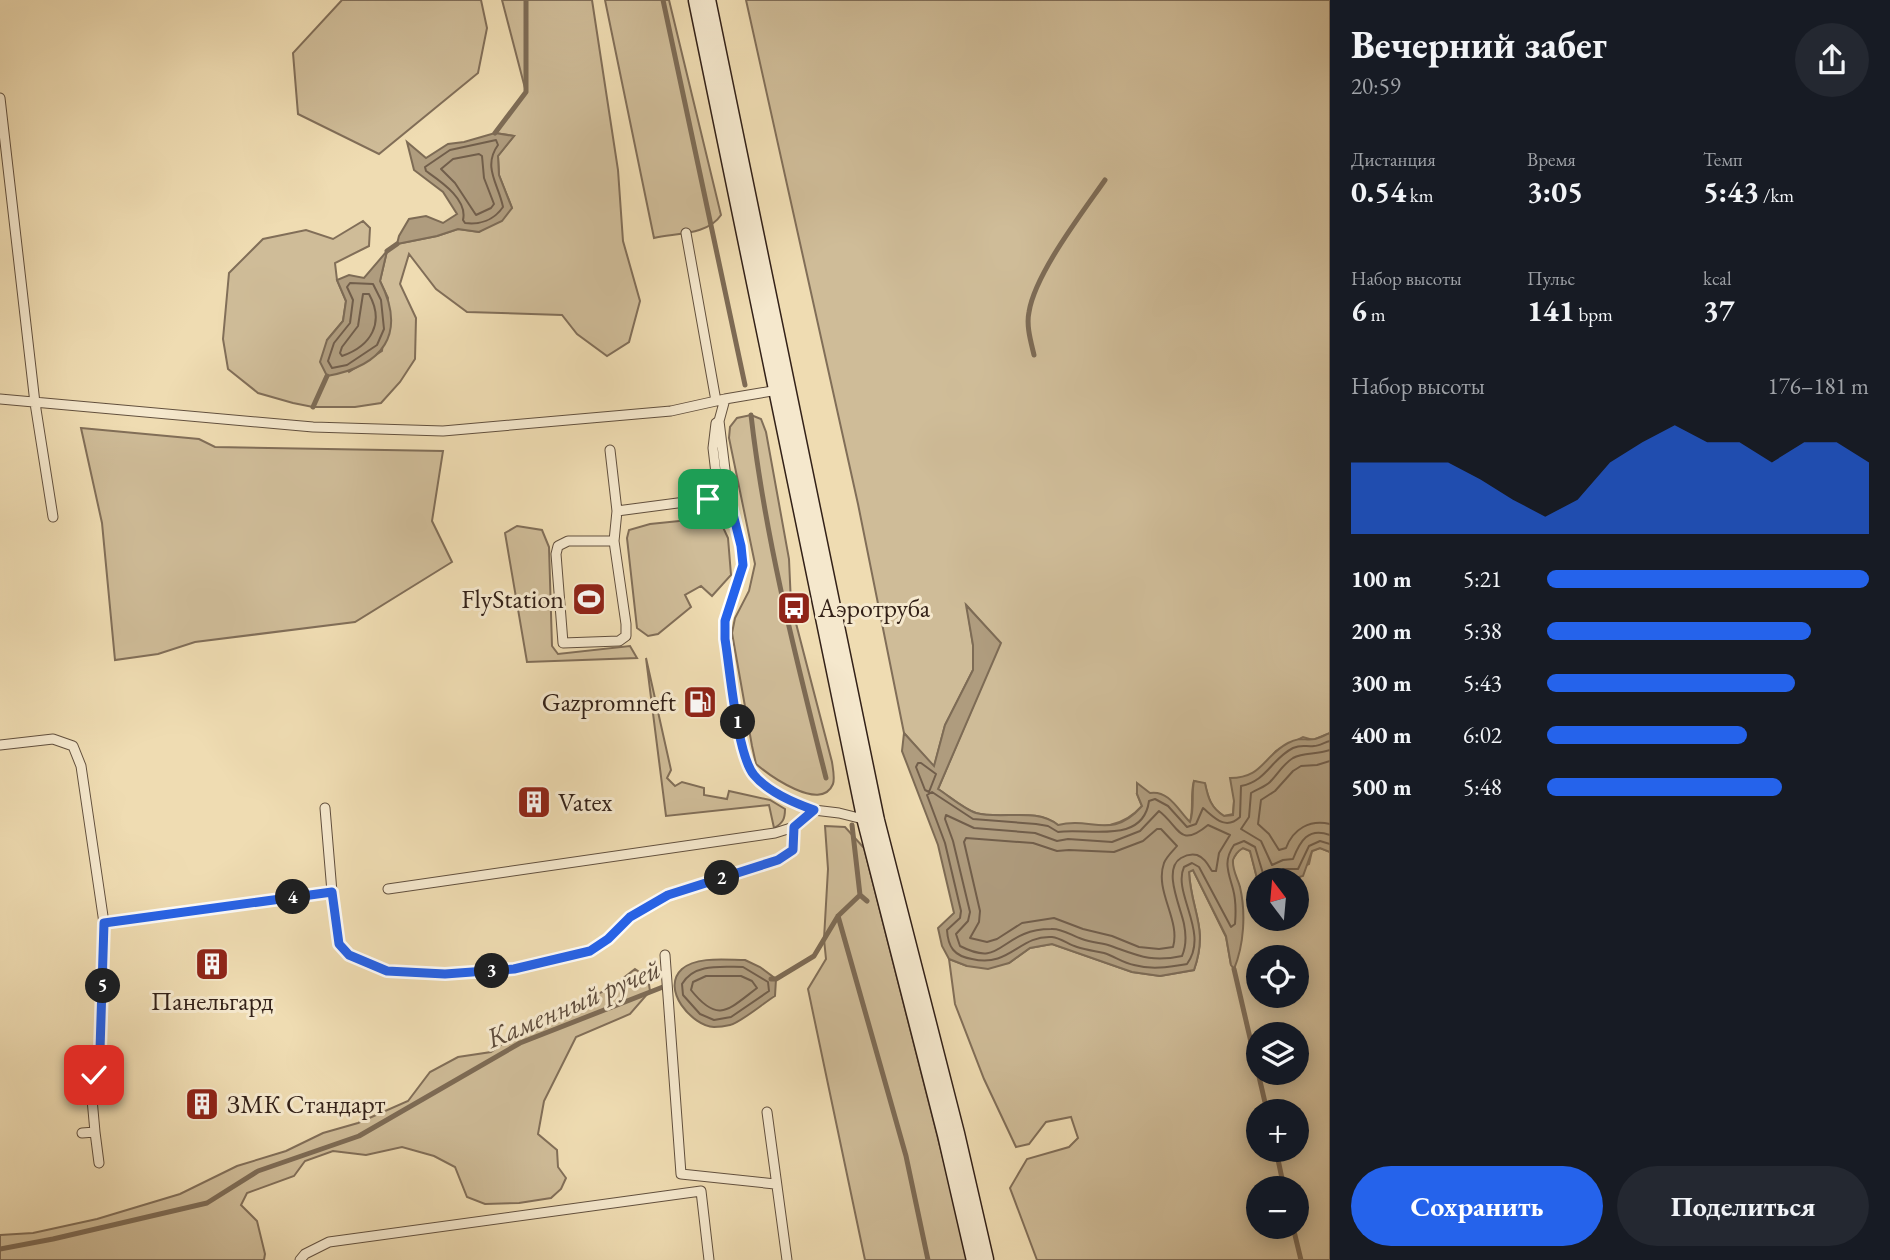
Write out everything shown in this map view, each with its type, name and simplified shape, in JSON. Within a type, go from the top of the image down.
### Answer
[{"type":"main road","points":[[702,0],[871,821],[951,1134],[980,1260]]},
{"type":"lane","points":[[0,98],[3,153],[35,403],[53,517]]},
{"type":"lane","points":[[686,233],[720,400],[719,421],[728,494],[743,556],[741,574],[725,621],[725,639],[744,759],[759,780],[797,804],[871,821]]},
{"type":"lane","points":[[0,399],[313,427],[443,431],[671,411],[781,389]]},
{"type":"lane","points":[[708,499],[714,495],[716,489],[713,448],[716,424],[719,421]]},
{"type":"lane","points":[[610,450],[617,511],[614,541],[626,636],[619,641],[563,642],[556,554],[558,546],[568,541],[614,541]]},
{"type":"lane","points":[[617,511],[728,494]]},
{"type":"lane","points":[[0,745],[53,739],[73,746],[81,766],[104,923],[100,1050],[92,1099],[99,1163]]},
{"type":"lane","points":[[326,808],[339,944],[349,955],[387,971],[445,974],[514,969],[590,951],[608,939],[630,917],[668,895],[778,860],[793,850],[794,827]]},
{"type":"lane","points":[[388,889],[775,833],[794,827],[814,810]]},
{"type":"lane","points":[[104,923],[332,892]]},
{"type":"lane","points":[[665,955],[681,1174],[775,1184]]},
{"type":"lane","points":[[767,1112],[787,1260]]},
{"type":"lane","points":[[82,1133],[95,1132]]},
{"type":"lane","points":[[300,1260],[305,1254],[329,1242],[701,1191],[709,1260]]},
{"type":"shaded area","points":[[342,0],[481,0],[487,28],[478,73],[379,154],[298,114],[293,53]]},
{"type":"shaded area","points":[[502,0],[592,0],[618,170],[623,241],[640,301],[629,342],[607,356],[577,334],[562,315],[467,312],[436,289],[409,254],[400,284],[416,318],[415,359],[400,382],[381,403],[355,407],[313,407],[258,393],[228,369],[223,339],[229,273],[263,239],[306,230],[333,239],[363,221],[370,228],[369,246],[335,263],[337,280],[346,301],[343,321],[327,340],[349,372],[382,351],[388,298],[380,281],[387,251],[397,244],[458,229],[479,232],[512,208],[499,175],[498,156],[514,136],[495,133],[526,92]]},
{"type":"shaded area","points":[[605,0],[669,0],[721,215],[715,222],[700,230],[654,238]]},
{"type":"shaded area","points":[[746,0],[1330,0],[1330,733],[1313,740],[1303,737],[1276,751],[1258,772],[1244,778],[1234,801],[1233,814],[1224,816],[1216,810],[1205,784],[1194,781],[1190,822],[1150,793],[1137,794],[1142,806],[1133,815],[1114,824],[1093,827],[1058,825],[1029,815],[976,813],[938,789],[1000,643],[967,606],[973,645],[973,670],[945,725],[934,767],[904,733],[858,504]]},
{"type":"shaded area","points":[[751,415],[761,419],[766,432],[789,559],[791,604],[832,762],[833,784],[827,792],[818,795],[783,783],[756,764],[732,633],[735,618],[749,591],[755,564],[729,438],[730,427],[737,418]]},
{"type":"shaded area","points":[[81,428],[199,439],[215,447],[443,451],[432,521],[452,562],[355,622],[195,642],[158,654],[115,660],[102,523]]},
{"type":"shaded area","points":[[699,519],[721,523],[728,538],[731,575],[712,596],[701,586],[685,595],[691,607],[658,634],[648,636],[637,628],[627,538],[629,530],[650,524]]},
{"type":"shaded area","points":[[517,526],[542,530],[549,547],[552,646],[558,654],[630,646],[637,658],[527,662],[505,533]]},
{"type":"shaded area","points":[[646,658],[671,770],[667,778],[675,786],[682,782],[704,788],[704,795],[727,799],[729,791],[770,800],[785,809],[780,824],[774,828],[769,805],[666,816]]},
{"type":"shaded area","points":[[825,826],[845,827],[864,848],[969,1260],[865,1260],[808,989],[826,959],[824,939],[828,869]]},
{"type":"shaded area","points":[[1243,848],[1250,851],[1254,868],[1246,868],[1246,931],[1309,931],[1309,868],[1300,868],[1309,864],[1312,851],[1320,848],[1330,852],[1330,1260],[1037,1260],[1010,1188],[1027,1159],[1069,1147],[1078,1138],[1071,1117],[1046,1122],[1029,1144],[1016,1147],[984,1079],[955,1004],[949,959],[967,966],[1009,963],[1030,948],[1052,944],[1132,972],[1160,976],[1194,970],[1200,931],[1190,885],[1189,871],[1193,870],[1226,937],[1231,965],[1240,888],[1233,869],[1233,859]]},
{"type":"shaded area","points":[[635,969],[648,978],[650,991],[630,1014],[576,1037],[544,1101],[538,1134],[557,1150],[558,1167],[566,1178],[561,1189],[551,1198],[485,1204],[467,1197],[455,1167],[434,1156],[402,1147],[366,1155],[333,1151],[305,1161],[294,1176],[247,1193],[241,1205],[257,1221],[264,1260],[0,1260],[0,1235],[33,1233],[97,1219],[180,1194],[237,1166],[286,1151],[323,1133],[358,1123],[408,1101],[430,1072],[458,1057],[491,1052],[530,1024],[609,989]]},
{"type":"water","points":[[495,133],[514,136],[498,156],[499,175],[512,208],[502,221],[479,232],[458,229],[397,244],[409,219],[426,216],[443,223],[457,214],[443,192],[414,170],[407,142],[426,158],[448,144]]},
{"type":"water","points":[[387,251],[380,281],[391,317],[390,332],[385,345],[363,364],[327,376],[320,362],[327,340],[343,321],[346,301],[337,280],[349,275],[364,278]]},
{"type":"water","points":[[966,605],[1001,643],[938,789],[976,813],[1029,815],[1058,825],[1111,825],[1131,816],[1142,806],[1137,794],[1137,783],[1150,793],[1168,798],[1190,822],[1194,781],[1205,783],[1216,810],[1224,816],[1233,815],[1234,801],[1230,778],[1241,777],[1256,770],[1288,743],[1300,739],[1315,739],[1330,733],[1330,852],[1320,848],[1312,851],[1306,868],[1254,868],[1250,851],[1243,848],[1237,853],[1233,864],[1242,897],[1243,918],[1242,939],[1234,969],[1226,936],[1193,870],[1189,872],[1190,886],[1200,931],[1194,970],[1160,976],[1132,972],[1052,944],[1030,948],[1009,963],[988,969],[967,966],[949,959],[942,946],[938,928],[954,913],[938,845],[902,751],[904,733],[934,766],[945,725],[973,670],[973,645]]},
{"type":"water","points":[[704,960],[745,960],[776,979],[775,996],[740,1020],[720,1027],[705,1025],[688,1013],[677,996],[675,986],[676,977],[682,969]]},
{"type":"waterway","points":[[495,133],[526,92],[526,0]]},
{"type":"waterway","points":[[663,0],[745,385]]},
{"type":"waterway","points":[[1034,355],[1028,323],[1033,297],[1061,244],[1105,180]]},
{"type":"waterway","points":[[387,251],[397,244]]},
{"type":"waterway","points":[[313,407],[327,376]]},
{"type":"waterway","points":[[751,415],[773,552],[826,778]]},
{"type":"waterway","points":[[852,825],[860,895]]},
{"type":"waterway","name":"Каменный ручей","points":[[771,979],[776,979],[814,956],[838,916],[860,895],[867,901]]},
{"type":"waterway","points":[[838,916],[906,1156],[928,1260]]},
{"type":"waterway","points":[[1234,969],[1264,1099]]},
{"type":"waterway","name":"Каменный ручей","points":[[0,1249],[207,1203],[258,1171],[359,1136],[520,1043],[668,985]]},
{"type":"waterway","points":[[1279,1162],[1281,1176]]},
{"type":"waterway","points":[[1296,1239],[1301,1260]]},
{"type":"place","name":"FlyStation","points":[[589,599]]},
{"type":"place","name":"Аэротруба","points":[[794,608]]},
{"type":"place","name":"Gazpromneft","points":[[700,702]]},
{"type":"place","name":"Vatex","points":[[534,802]]},
{"type":"place","name":"Панельгард","points":[[212,964]]},
{"type":"place","name":"ЗМК Стандарт","points":[[202,1104]]},
{"type":"route","points":[[94,1075],[100,1050],[104,923],[332,892],[339,944],[349,955],[387,971],[445,974],[514,969],[590,951],[608,939],[630,917],[668,895],[778,860],[793,850],[794,827],[814,810],[797,804],[759,780],[744,759],[725,639],[725,621],[741,574],[743,556],[728,494],[708,499]]}]
